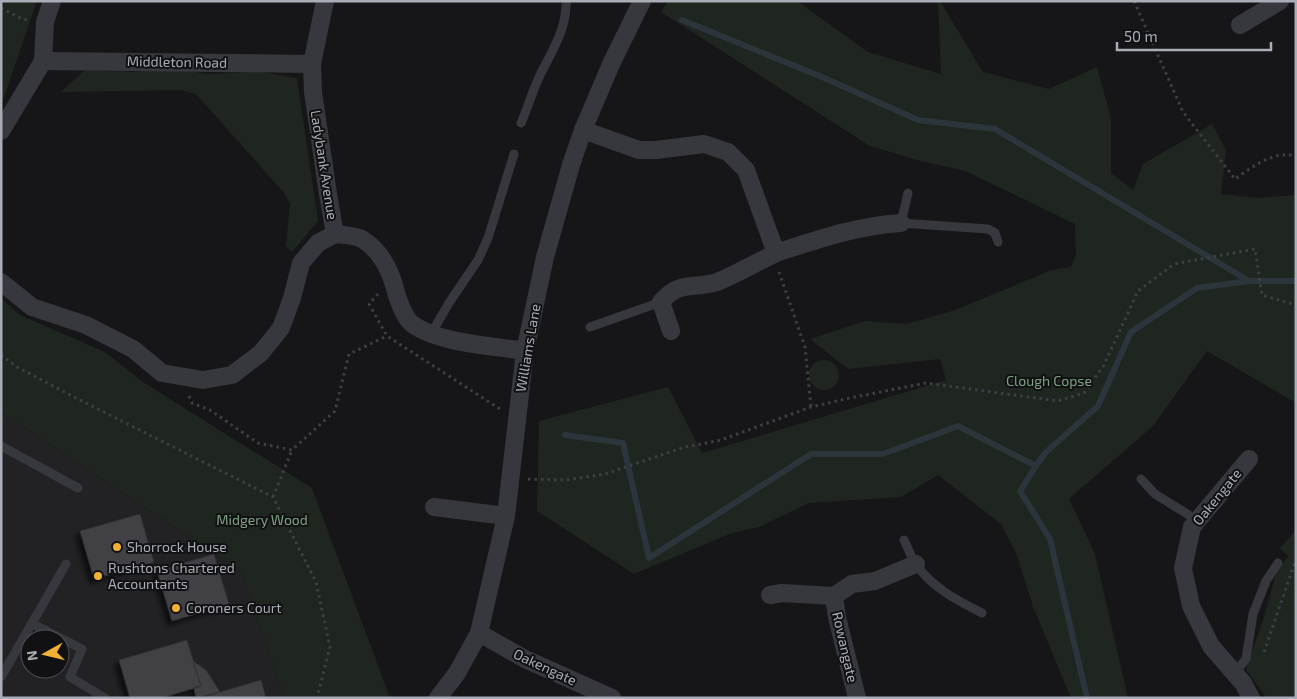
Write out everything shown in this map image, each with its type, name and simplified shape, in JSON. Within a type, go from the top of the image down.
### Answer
[{"type":"street","points":[[1,131],[43,60],[45,22],[52,1]]},
{"type":"street","name":"Ladybank Avenue","points":[[325,1],[312,64],[313,92],[335,234],[360,238],[378,253],[392,276],[400,304],[408,321],[422,331],[444,338],[525,351]]},
{"type":"street","name":"Williams Lane","points":[[438,698],[457,673],[479,633],[506,516],[525,351],[545,257],[571,165],[583,130],[612,62],[642,1]]},
{"type":"street","points":[[1240,25],[1272,3]]},
{"type":"street","name":"Middleton Road","points":[[43,60],[312,64]]},
{"type":"street","points":[[583,130],[639,150],[656,150],[704,144],[728,152],[746,170],[776,253]]},
{"type":"street","points":[[671,331],[661,302],[666,295],[686,286],[716,282],[776,253],[836,234],[874,225],[901,224]]},
{"type":"street","points":[[1,282],[32,307],[86,325],[133,349],[162,373],[203,380],[232,375],[261,354],[281,328],[292,298],[301,264],[318,243],[335,234]]},
{"type":"street","name":"Oakengate","points":[[1249,459],[1192,527],[1183,568],[1191,606],[1211,646],[1235,673],[1251,698]]},
{"type":"street","points":[[434,507],[506,516]]},
{"type":"street","name":"Rowangate","points":[[770,595],[782,592],[834,596],[852,584],[875,581],[916,564]]},
{"type":"street","name":"Rowangate","points":[[834,596],[837,617],[857,698]]},
{"type":"street","name":"Oakengate","points":[[479,633],[525,659],[612,698]]},
{"type":"lane","points":[[522,123],[536,84],[562,31],[566,16],[566,1]]},
{"type":"lane","points":[[431,334],[481,253],[488,238],[514,154]]},
{"type":"lane","points":[[908,193],[901,224],[988,229],[995,233],[998,242]]},
{"type":"lane","points":[[590,327],[661,302]]},
{"type":"lane","points":[[1,446],[78,488]]},
{"type":"lane","points":[[1141,479],[1155,494],[1197,520]]},
{"type":"lane","points":[[904,540],[916,564],[934,584],[960,602],[982,613]]},
{"type":"lane","points":[[1235,673],[1246,659],[1253,614],[1266,581],[1278,563]]},
{"type":"lane","points":[[1,677],[66,564]]},
{"type":"lane","points":[[33,624],[82,649],[70,677],[106,698]]},
{"type":"path","points":[[1134,1],[1183,112],[1235,179],[1258,163],[1287,153],[1296,156]]},
{"type":"path","points":[[1,8],[22,19],[45,22]]},
{"type":"path","points":[[510,478],[567,480],[605,474],[685,447],[721,440],[811,407],[926,383],[1058,401],[1084,393],[1104,366],[1138,291],[1174,264],[1255,249],[1262,295],[1296,305]]},
{"type":"path","points":[[776,253],[779,271],[805,347],[811,407]]},
{"type":"path","points":[[273,497],[292,450],[335,411],[349,354],[387,336]]},
{"type":"path","points":[[1,355],[17,367],[74,397],[273,497],[316,582],[330,648],[317,698]]},
{"type":"path","points":[[180,376],[192,403],[210,410],[258,443],[292,450]]},
{"type":"path","points":[[1263,654],[1296,559]]},
{"type":"shaded area","points":[[1,412],[241,571],[284,698],[1,698]]},
{"type":"green space","points":[[1,1],[37,1],[1,106]]},
{"type":"green space","name":"Clough Copse","points":[[668,1],[797,1],[868,52],[941,74],[938,1],[940,1],[983,72],[1049,89],[1097,67],[1111,118],[1111,173],[1133,190],[1143,164],[1212,124],[1226,150],[1221,194],[1258,198],[1296,195],[1296,403],[1207,351],[1153,426],[1069,499],[1095,554],[1128,698],[1071,698],[1034,609],[1016,553],[1001,524],[938,475],[901,497],[809,503],[759,527],[732,533],[634,574],[537,511],[539,421],[668,387],[702,453],[946,380],[940,359],[848,369],[810,339],[865,321],[907,324],[955,310],[1052,270],[1071,267],[1076,254],[1075,224],[965,171],[917,160],[870,146],[661,12]]},
{"type":"green space","points":[[176,69],[208,74],[261,72],[297,78],[318,221],[292,252],[286,246],[290,204],[285,194],[196,94],[181,90],[61,92],[85,70],[132,72]]},
{"type":"green space","name":"Midgery Wood","points":[[1,298],[20,315],[105,352],[143,382],[312,488],[390,698],[284,698],[241,571],[1,412]]},
{"type":"green space","points":[[824,360],[830,361],[838,369],[838,381],[830,389],[824,390],[818,389],[810,381],[809,375],[810,369],[818,361]]},
{"type":"green space","points":[[1296,530],[1296,698],[1266,698],[1246,669],[1276,574],[1288,556],[1280,548]]},
{"type":"building","name":"Shorrock House","points":[[140,514],[154,562],[94,579],[80,531]]},
{"type":"building","points":[[214,554],[229,604],[172,621],[157,571]]},
{"type":"building","points":[[187,640],[201,686],[162,698],[130,698],[119,660]]},
{"type":"building","points":[[193,661],[206,670],[220,692],[196,698],[194,688],[201,686]]},
{"type":"building","points":[[261,680],[266,698],[200,698],[220,692]]},
{"type":"waterway","points":[[682,20],[822,77],[918,120],[995,129],[1249,281]]},
{"type":"waterway","points":[[565,435],[623,443],[649,558],[811,454],[883,454],[958,426],[1036,466],[1045,453],[1098,406],[1131,332],[1197,288],[1249,281],[1296,281]]},
{"type":"waterway","points":[[1036,466],[1020,491],[1050,539],[1087,698]]},
{"type":"place","name":"Shorrock House","points":[[117,547]]},
{"type":"place","name":"Rushtons Chartered Accountants","points":[[98,576]]},
{"type":"place","name":"Coroners Court","points":[[176,608]]}]
